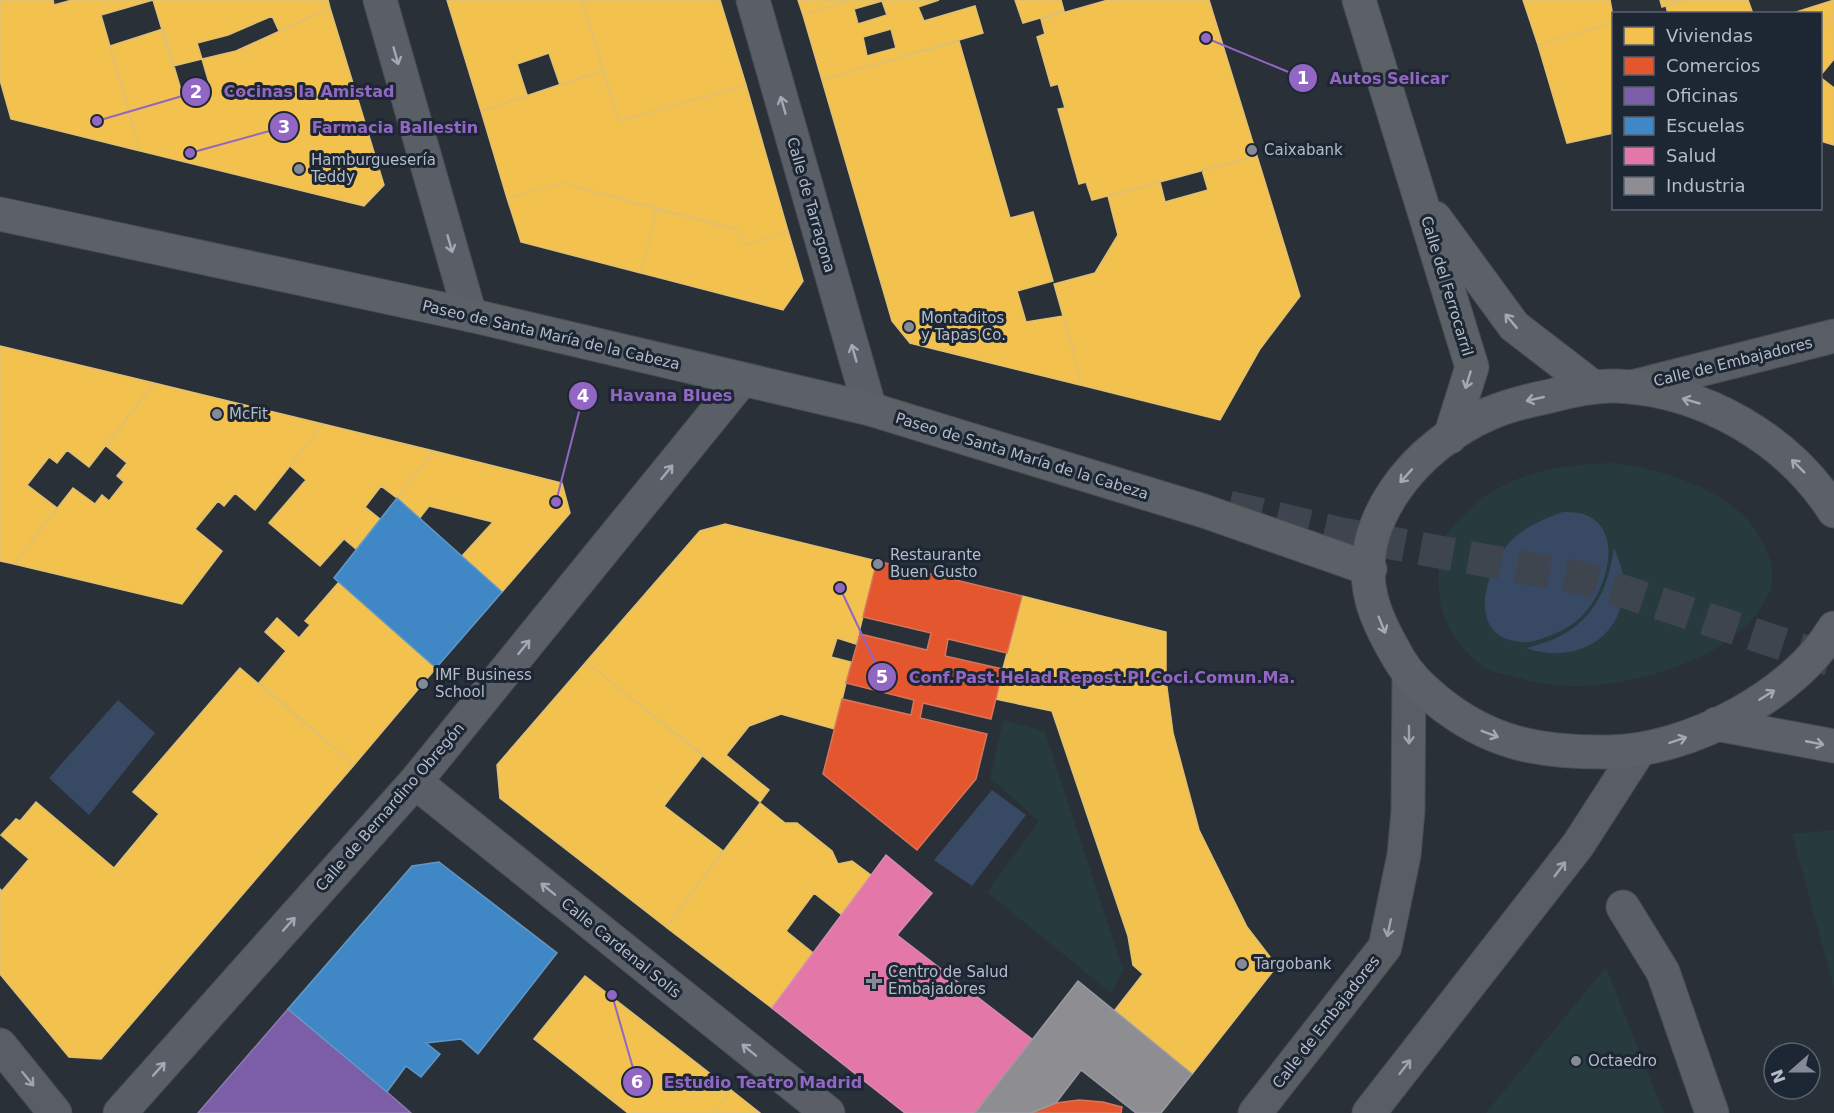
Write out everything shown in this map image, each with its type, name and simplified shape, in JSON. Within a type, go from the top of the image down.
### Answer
[{"type":"main road","name":"Calle del Ferrocarril","points":[[1359,0],[1472,367],[1450,437]]},
{"type":"main road","name":"Calle del Ferrocarril","points":[[1422,203],[1514,326],[1592,386]]},
{"type":"main road","name":"Paseo de Santa María de la Cabeza","points":[[0,214],[470,315],[741,381],[870,409],[1204,511],[1370,569]]},
{"type":"main road","name":"Calle de Embajadores","points":[[1632,387],[1834,336]]},
{"type":"main road","points":[[1834,512],[1817,485],[1791,459],[1744,425],[1708,405],[1670,394],[1632,387],[1592,386],[1513,405],[1487,414],[1450,437],[1416,465],[1386,502],[1371,541],[1370,569],[1373,602],[1387,636],[1409,676],[1455,716],[1480,730],[1507,741],[1544,750],[1638,752],[1681,739],[1716,724],[1785,683],[1825,643],[1834,628]]},
{"type":"main road","name":"Calle de Embajadores","points":[[1255,1113],[1384,947],[1404,855],[1408,811],[1409,676]]},
{"type":"main road","points":[[1716,724],[1834,746]]},
{"type":"main road","points":[[1369,1113],[1578,845],[1638,752]]},
{"type":"main road","points":[[0,1045],[55,1113]]},
{"type":"street","points":[[380,0],[470,315]]},
{"type":"street","name":"Calle de Tarragona","points":[[753,0],[870,409]]},
{"type":"street","name":"Calle de Bernardino Obregón","points":[[120,1113],[415,782],[741,381]]},
{"type":"street","name":"Calle Cardenal Solís","points":[[415,782],[828,1113]]},
{"type":"street","points":[[1623,907],[1662,972],[1712,1113]]},
{"type":"green space","points":[[1611,463],[1672,476],[1712,493],[1730,504],[1758,534],[1767,552],[1771,565],[1772,587],[1765,601],[1751,620],[1733,637],[1710,652],[1659,673],[1632,680],[1565,686],[1529,681],[1489,670],[1462,647],[1445,619],[1438,572],[1440,553],[1446,537],[1467,511],[1503,486],[1523,477],[1565,467]]},
{"type":"green space","points":[[1004,720],[1045,732],[1123,970],[1111,993],[987,892],[1039,821],[990,778]]},
{"type":"green space","points":[[1834,830],[1834,987],[1792,834]]},
{"type":"green space","points":[[1606,967],[1664,1113],[1486,1113]]},
{"type":"water","points":[[1563,512],[1584,514],[1598,522],[1606,535],[1607,568],[1601,586],[1593,602],[1582,616],[1567,628],[1534,641],[1522,642],[1507,639],[1496,632],[1485,612],[1487,586],[1491,573],[1503,551],[1515,537],[1538,522]]},
{"type":"water","points":[[1614,548],[1622,570],[1624,584],[1622,603],[1616,620],[1606,633],[1579,650],[1562,653],[1526,648],[1563,635],[1588,614],[1605,585]]},
{"type":"water","points":[[118,700],[155,733],[89,815],[49,778]]},
{"type":"water","points":[[992,790],[1026,815],[972,886],[934,860]]},
{"type":"building: Viviendas","points":[[0,0],[53,0],[54,5],[72,0],[153,0],[101,15],[140,151],[11,119],[0,80]]},
{"type":"building: Viviendas","points":[[153,0],[328,0],[330,8],[279,31],[272,16],[228,35],[197,43],[202,59],[173,66]]},
{"type":"building: Viviendas","points":[[447,0],[582,0],[603,70],[560,85],[549,53],[517,64],[527,95],[481,111]]},
{"type":"building: Viviendas","points":[[582,0],[720,0],[746,85],[619,121]]},
{"type":"building: Viviendas","points":[[798,0],[850,0],[803,15]]},
{"type":"building: Viviendas","points":[[850,0],[939,0],[918,7],[924,21],[975,6],[983,33],[822,80],[803,15]],"holes":[[[882,1],[887,15],[858,24],[854,9]],[[891,29],[896,48],[867,56],[863,37]]]},
{"type":"building: Viviendas","points":[[1015,0],[1061,0],[1064,11],[1023,23]]},
{"type":"building: Viviendas","points":[[1108,0],[1209,0],[1257,156],[1092,200],[1086,182],[1079,184],[1058,109],[1065,108],[1058,84],[1051,86],[1037,37],[1045,34],[1041,19]]},
{"type":"building: Viviendas","points":[[1523,0],[1610,0],[1612,23],[1538,45]]},
{"type":"building: Viviendas","points":[[1660,0],[1684,0],[1662,7]]},
{"type":"building: Viviendas","points":[[1684,0],[1748,0],[1752,12],[1668,12],[1666,6]]},
{"type":"building: Viviendas","points":[[1834,0],[1834,14],[1822,29],[1822,12],[1796,12]]},
{"type":"building: Viviendas","points":[[330,8],[384,185],[364,206],[140,151],[110,46],[163,29],[181,90],[209,83],[202,59],[236,51]]},
{"type":"building: Viviendas","points":[[1834,14],[1834,59],[1822,74],[1822,29]]},
{"type":"building: Viviendas","points":[[1612,23],[1612,133],[1567,143],[1538,45]]},
{"type":"building: Viviendas","points":[[959,41],[1010,218],[1033,212],[1053,281],[1017,291],[1026,322],[1063,316],[1077,365],[1080,385],[910,343],[892,321],[822,80]]},
{"type":"building: Viviendas","points":[[603,70],[619,121],[746,85],[788,231],[745,246],[739,230],[562,183],[507,198],[481,111]]},
{"type":"building: Viviendas","points":[[1822,79],[1834,88],[1834,145],[1822,142]]},
{"type":"building: Viviendas","points":[[1257,156],[1300,296],[1260,349],[1220,420],[1080,385],[1077,365],[1054,284],[1095,273],[1118,235],[1108,196],[1160,182],[1165,202],[1208,190],[1202,170]]},
{"type":"building: Viviendas","points":[[562,183],[657,209],[641,273],[521,242],[507,198]]},
{"type":"building: Viviendas","points":[[657,209],[739,230],[745,246],[788,231],[803,281],[783,310],[641,273]]},
{"type":"building: Viviendas","points":[[0,346],[154,383],[89,467],[67,450],[57,463],[49,457],[27,485],[57,508],[14,564],[0,561]]},
{"type":"building: Viviendas","points":[[154,383],[323,424],[255,510],[235,493],[224,506],[218,501],[195,529],[222,551],[182,604],[14,564],[73,488],[95,504],[102,495],[109,501],[124,482],[117,476],[127,463],[106,446]]},
{"type":"building: Viviendas","points":[[323,424],[434,451],[397,498],[381,486],[365,507],[380,519],[356,549],[344,539],[320,566],[269,523],[306,480],[290,466]]},
{"type":"building: Viviendas","points":[[434,451],[562,483],[570,513],[502,592],[462,556],[493,522],[429,506],[419,519],[397,498]]},
{"type":"building: Viviendas","points":[[725,524],[877,561],[856,644],[837,638],[831,657],[851,662],[835,729],[781,714],[749,726],[726,755],[769,790],[760,802],[586,662],[700,531]]},
{"type":"building: Viviendas","points":[[339,582],[436,668],[354,765],[259,683],[286,651],[265,632],[277,618],[299,638],[310,625],[305,621]]},
{"type":"building: Viviendas","points":[[1022,596],[1166,632],[1166,680],[1173,733],[1199,830],[1247,927],[1277,966],[1192,1074],[1115,1010],[1143,974],[1133,965],[1128,936],[1052,711],[995,699]]},
{"type":"building: Viviendas","points":[[586,662],[703,755],[664,806],[723,851],[666,927],[500,798],[497,765]]},
{"type":"building: Viviendas","points":[[240,668],[354,765],[101,1059],[69,1057],[0,974],[0,889],[2,891],[29,859],[1,835],[16,819],[20,821],[36,802],[114,868],[159,814],[133,792]]},
{"type":"building: Viviendas","points":[[760,803],[785,823],[797,823],[832,851],[838,864],[852,861],[872,876],[842,915],[814,893],[786,931],[813,953],[772,1008],[666,927]]},
{"type":"building: Viviendas","points":[[585,976],[731,1090],[714,1113],[628,1113],[534,1039]]},
{"type":"building: Viviendas","points":[[731,1090],[760,1113],[714,1113]]},
{"type":"building: Comercios","points":[[877,561],[1022,596],[1007,653],[948,639],[945,656],[1003,669],[991,719],[923,703],[920,718],[987,734],[976,779],[917,850],[823,774],[842,699],[911,715],[914,700],[846,683],[860,634],[927,650],[931,633],[863,617]]},
{"type":"building: Comercios","points":[[1079,1100],[1103,1102],[1122,1107],[1121,1113],[1031,1113],[1056,1103]]},
{"type":"building: Oficinas","points":[[288,1009],[387,1092],[411,1113],[198,1113]]},
{"type":"building: Escuelas","points":[[397,498],[502,592],[436,668],[334,578]]},
{"type":"building: Escuelas","points":[[439,862],[557,953],[478,1054],[461,1039],[426,1043],[440,1054],[421,1077],[406,1066],[387,1092],[288,1009],[412,866]]},
{"type":"building: Salud","name":"Centro de Salud Embajadores","points":[[886,855],[932,893],[897,935],[1033,1040],[975,1113],[905,1113],[772,1008]]},
{"type":"building: Industria","points":[[1078,981],[1192,1074],[1161,1113],[1136,1113],[1081,1070],[1056,1103],[1031,1113],[975,1113]]},
{"type":"tunnel","points":[[1229,507],[1342,534],[1586,579],[1834,661]]},
{"type":"place","name":"Autos Selicar","points":[[1206,38]]},
{"type":"place","name":"Cocinas la Amistad","points":[[97,121]]},
{"type":"place","name":"Caixabank","points":[[1252,150]]},
{"type":"place","name":"Farmacia Ballestin","points":[[190,153]]},
{"type":"place","name":"Hamburguesería Teddy","points":[[299,169]]},
{"type":"place","name":"Montaditos y Tapas Co.","points":[[909,327]]},
{"type":"place","name":"McFit","points":[[217,414]]},
{"type":"place","name":"Havana Blues","points":[[556,502]]},
{"type":"place","name":"Restaurante Buen Gusto","points":[[878,564]]},
{"type":"place","name":"Conf.Past.Helad.Repost.Pl.Coci.Comun.Ma.","points":[[840,588]]},
{"type":"place","name":"IMF Business School","points":[[423,684]]},
{"type":"place","name":"Targobank","points":[[1242,964]]},
{"type":"place","name":"Centro de Salud Embajadores","points":[[874,981]]},
{"type":"place","name":"Estudio Teatro Madrid","points":[[612,995]]},
{"type":"place","name":"Octaedro","points":[[1576,1061]]}]
